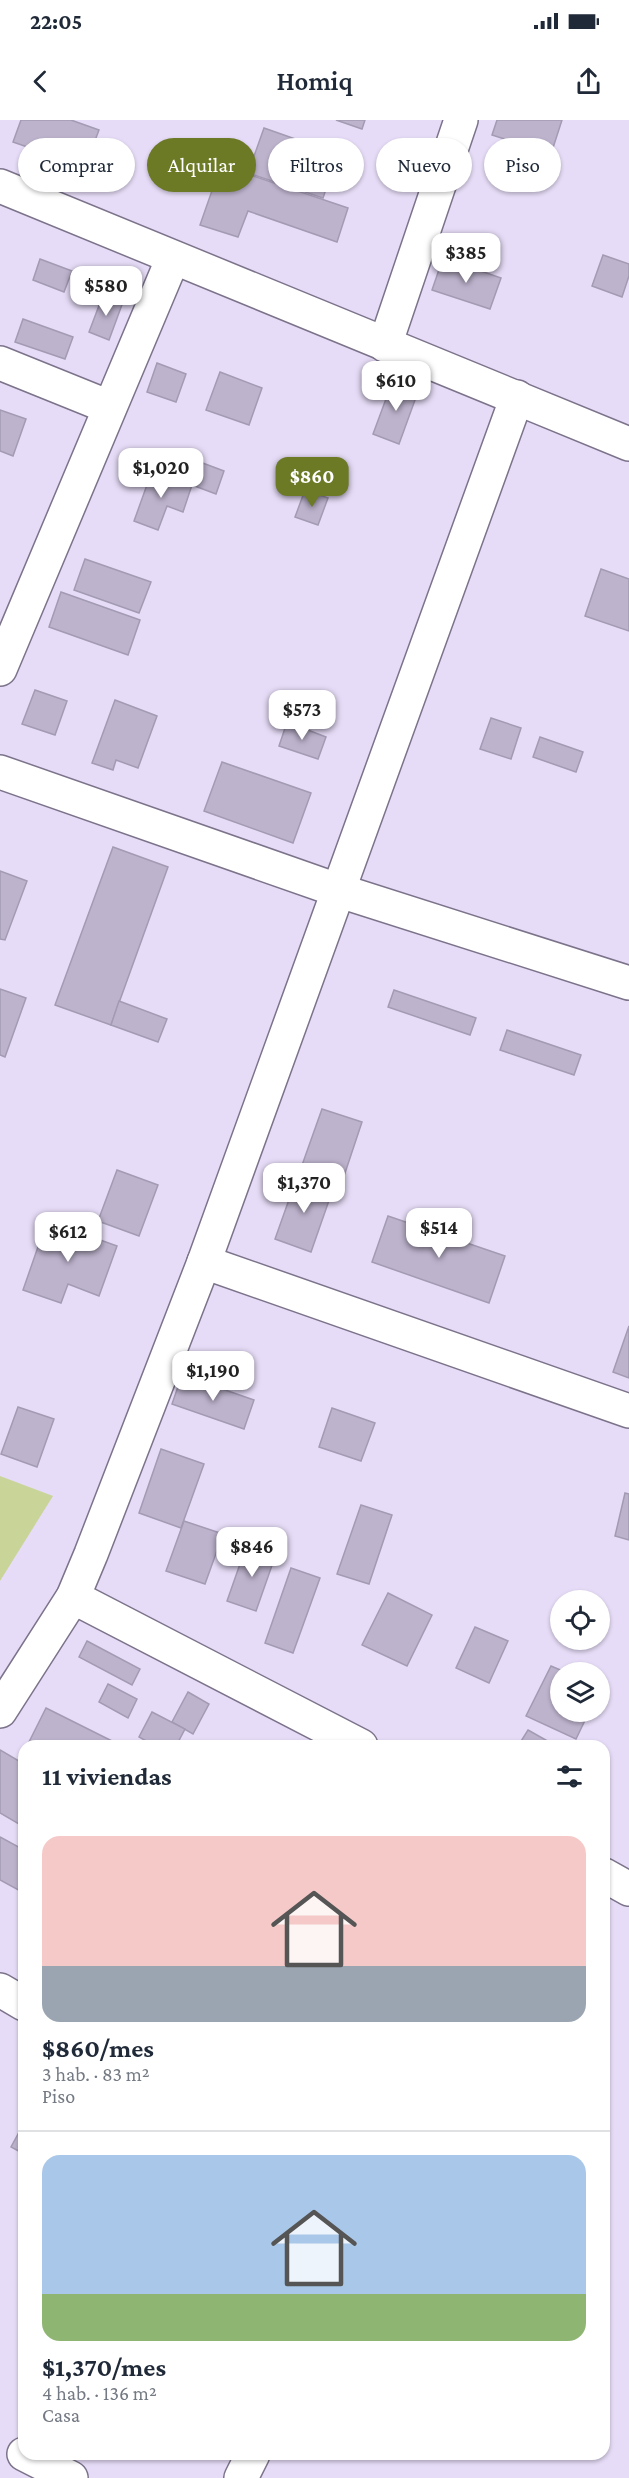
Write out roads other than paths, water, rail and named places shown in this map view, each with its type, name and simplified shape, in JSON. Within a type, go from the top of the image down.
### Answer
[{"type":"street","points":[[384,345],[461,120]]},
{"type":"street","points":[[0,186],[629,444]]},
{"type":"street","points":[[0,669],[173,258]]},
{"type":"street","points":[[0,363],[109,407]]},
{"type":"street","points":[[0,1711],[73,1597],[204,1262],[517,398]]},
{"type":"street","points":[[0,772],[337,890],[629,983]]},
{"type":"street","points":[[204,1262],[629,1411]]},
{"type":"street","points":[[73,1597],[348,1740]]},
{"type":"street","points":[[610,1878],[629,1889]]},
{"type":"street","points":[[0,1990],[18,2000]]},
{"type":"street","points":[[0,2442],[18,2451]]},
{"type":"street","points":[[36,2460],[71,2478]]},
{"type":"street","points":[[241,2478],[250,2460]]}]
